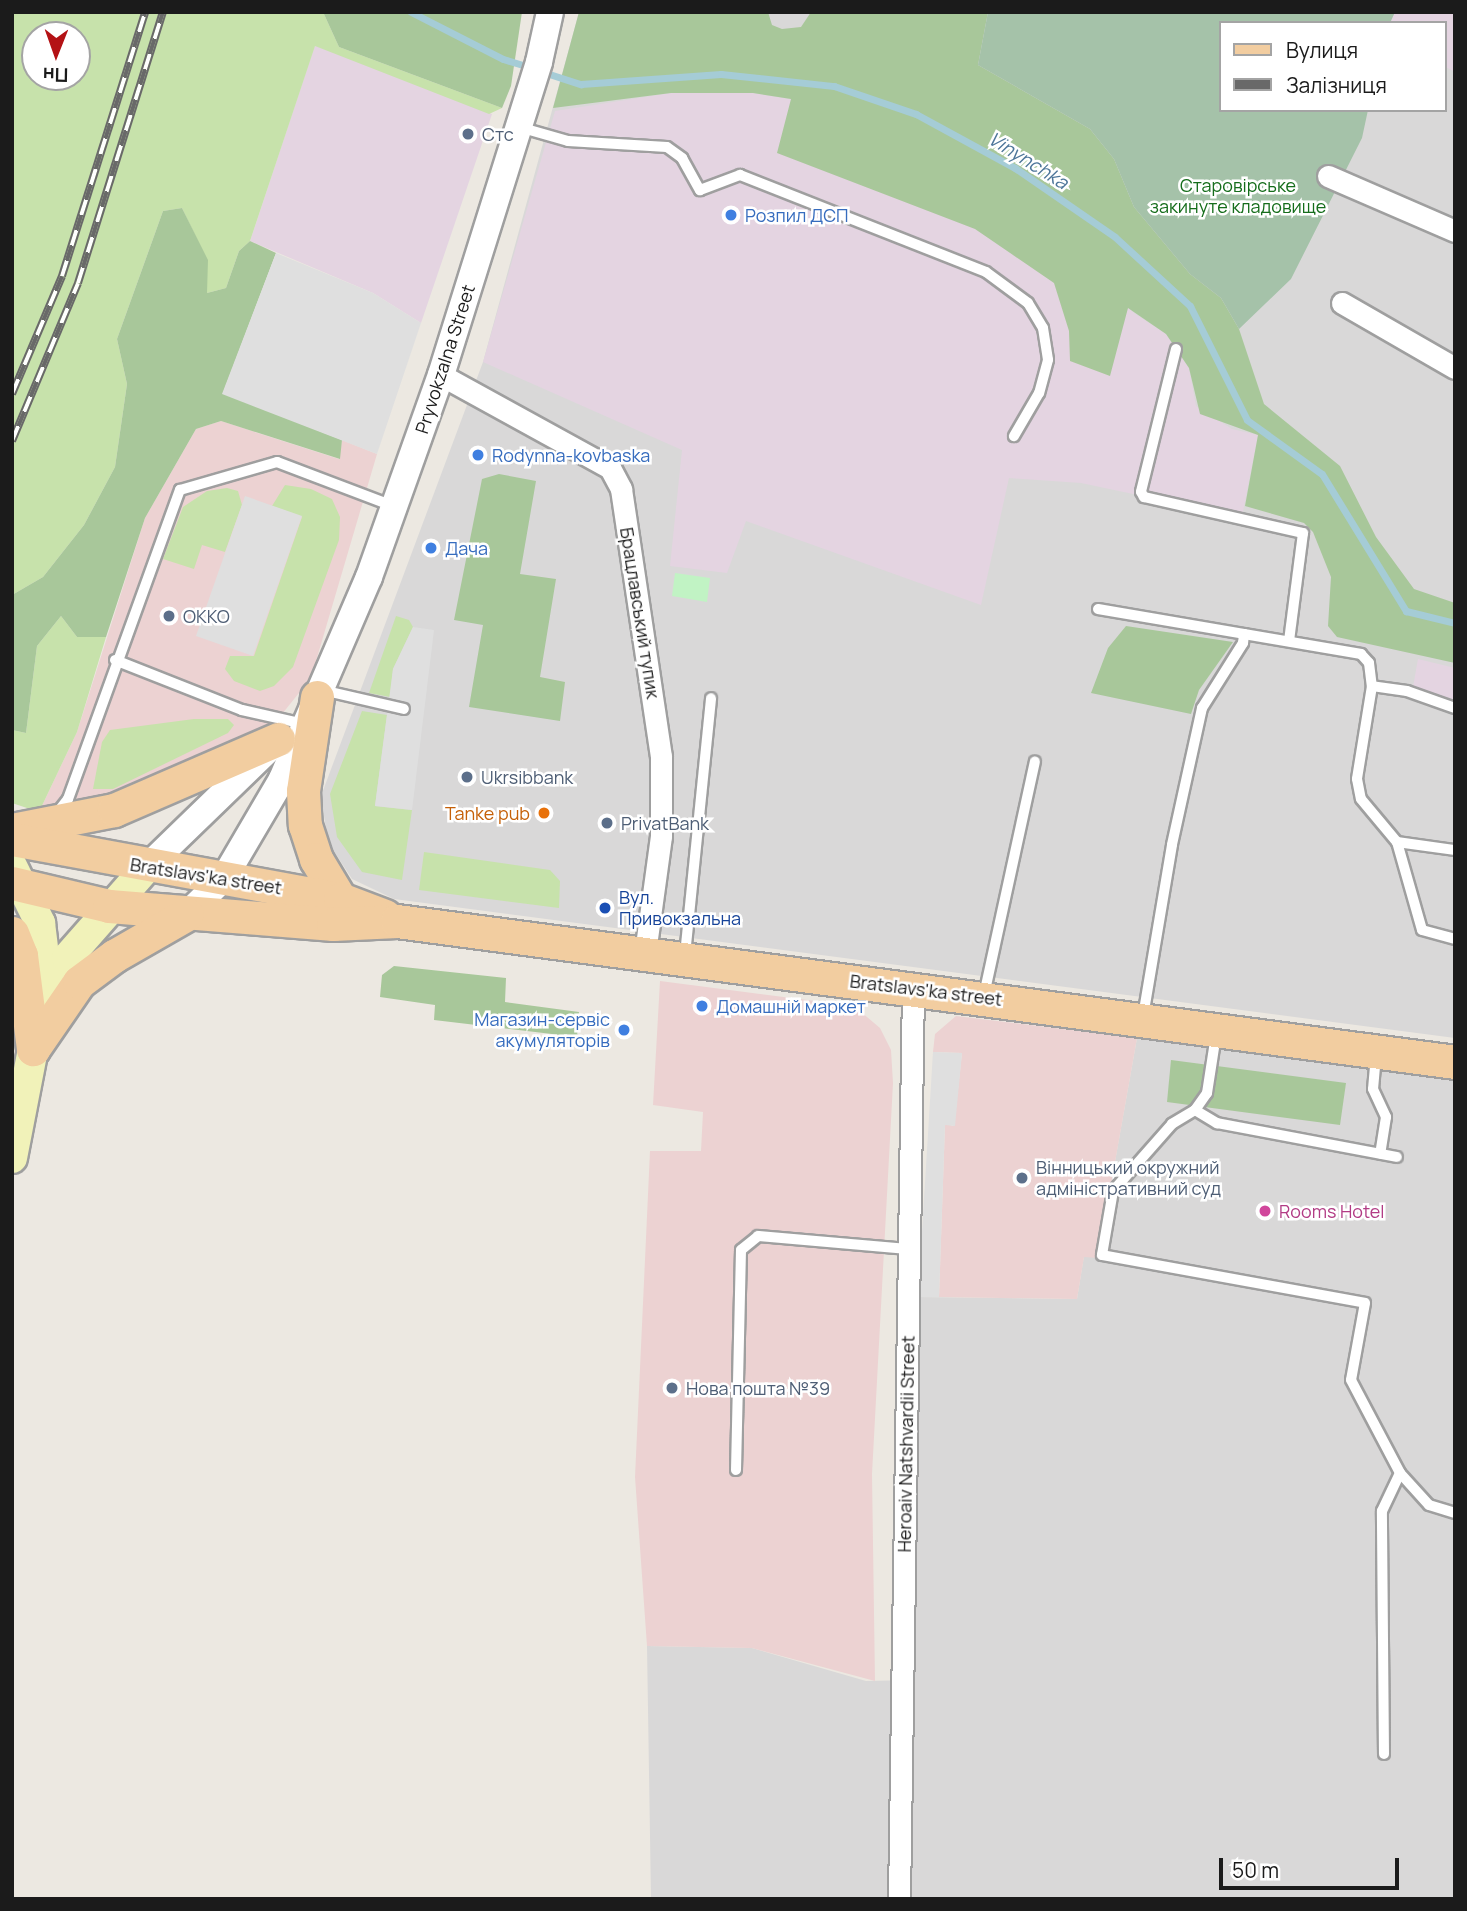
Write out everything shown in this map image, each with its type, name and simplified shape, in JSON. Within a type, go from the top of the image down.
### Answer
[{"type":"main road","points":[[318,693],[303,791],[305,825],[316,859],[340,898]]},
{"type":"main road","points":[[12,830],[114,810],[286,731]]},
{"type":"main road","name":"Bratslavs'ka street","points":[[12,839],[147,867],[340,898],[397,921]]},
{"type":"main road","name":"Pryvokzalna Street","points":[[12,1158],[33,1049],[66,958],[109,906],[147,867]]},
{"type":"main road","name":"Bratslavs'ka street","points":[[17,879],[109,906],[333,924],[397,921],[1143,1018],[1455,1062]]},
{"type":"main road","points":[[17,879],[40,923],[44,954],[33,1049]]},
{"type":"main road","points":[[33,1049],[79,982],[114,956],[187,914]]},
{"type":"main road","points":[[12,933],[22,955],[33,1049]]},
{"type":"street","name":"Pryvokzalna Street","points":[[187,914],[224,878],[282,779],[394,506],[441,375],[537,70],[550,12]]},
{"type":"street","points":[[1328,176],[1455,232]]},
{"type":"street","points":[[1342,303],[1455,368]]},
{"type":"street","name":"Брацлавський тупик","points":[[441,375],[610,468],[621,489],[661,756],[661,836],[645,953]]},
{"type":"street","name":"Pryvokzalna Street","points":[[147,867],[286,731],[318,693]]},
{"type":"street","name":"Heroaiv Natshvardii Street","points":[[899,1899],[912,989]]},
{"type":"lane","points":[[519,127],[568,141],[667,147],[682,158],[700,190],[740,175],[986,272],[1028,303],[1042,328],[1048,360],[1039,393],[1014,436]]},
{"type":"lane","points":[[1176,349],[1141,492],[1144,497],[1303,533],[1289,642]]},
{"type":"lane","points":[[48,823],[68,799],[115,660],[180,490],[277,462],[394,506]]},
{"type":"lane","points":[[1098,609],[1361,654],[1369,663],[1372,687],[1357,779],[1361,800],[1397,842],[1422,930],[1455,939]]},
{"type":"lane","points":[[1143,1018],[1172,845],[1202,708],[1244,634]]},
{"type":"lane","points":[[115,660],[242,710],[286,731]]},
{"type":"lane","points":[[1372,687],[1407,691],[1455,708]]},
{"type":"lane","points":[[318,693],[404,709]]},
{"type":"lane","points":[[685,958],[712,698]]},
{"type":"lane","points":[[983,998],[1035,761]]},
{"type":"lane","points":[[1397,842],[1455,850]]},
{"type":"lane","points":[[1217,1029],[1207,1093],[1195,1110],[1172,1124],[1113,1191],[1102,1255],[1365,1303],[1351,1380],[1400,1474],[1429,1505],[1455,1513]]},
{"type":"lane","points":[[1376,1051],[1373,1089],[1386,1117],[1380,1154]]},
{"type":"lane","points":[[1195,1110],[1217,1123],[1397,1157]]},
{"type":"lane","points":[[736,1470],[741,1250],[758,1236],[908,1249]]},
{"type":"lane","points":[[1384,1754],[1382,1511],[1400,1474]]},
{"type":"shaded area","points":[[579,12],[1455,12],[1455,1038],[394,899],[352,879],[328,842],[321,796],[483,362]]},
{"type":"shaded area","points":[[1395,12],[1455,12],[1455,72],[1446,67],[1446,21],[1391,21]]},
{"type":"shaded area","points":[[315,45],[492,114],[421,323],[373,293],[250,241]]},
{"type":"shaded area","points":[[671,93],[753,93],[801,101],[1060,236],[1134,313],[1166,334],[1189,368],[1196,406],[1232,429],[1258,435],[1242,517],[1081,483],[1009,478],[981,605],[746,521],[727,573],[670,566],[682,450],[483,362],[555,111]]},
{"type":"shaded area","points":[[276,253],[373,293],[421,323],[377,454],[222,394]]},
{"type":"shaded area","points":[[221,421],[339,459],[342,440],[377,454],[311,678],[270,729],[112,799],[39,812],[77,732],[145,518],[196,429]]},
{"type":"shaded area","points":[[245,496],[302,516],[253,656],[196,636]]},
{"type":"shaded area","points":[[413,627],[434,630],[412,810],[375,806],[393,669]]},
{"type":"shaded area","points":[[1418,659],[1455,668],[1455,700],[1413,687]]},
{"type":"shaded area","points":[[660,981],[854,1006],[880,1028],[891,1050],[893,1083],[872,1474],[875,1681],[752,1648],[647,1646],[635,1477],[650,1151],[701,1151],[703,1112],[653,1105]]},
{"type":"shaded area","points":[[956,1016],[1137,1038],[1098,1258],[1084,1257],[1077,1299],[939,1297],[945,1124],[954,1126],[962,1053],[933,1052],[935,1034]]},
{"type":"shaded area","points":[[1137,1038],[1455,1081],[1455,1899],[651,1899],[647,1646],[752,1648],[866,1681],[914,1680],[918,1297],[1077,1299],[1084,1256],[1098,1257]]},
{"type":"shaded area","points":[[933,1052],[962,1053],[955,1126],[945,1125],[939,1297],[918,1297]]},
{"type":"green space","points":[[12,12],[323,12],[339,47],[502,108],[489,114],[315,46],[250,241],[239,251],[226,288],[207,293],[207,260],[182,208],[163,211],[117,339],[127,384],[115,467],[84,525],[43,577],[12,595]]},
{"type":"green space","points":[[323,12],[522,12],[511,86],[502,108],[339,47]]},
{"type":"green space","points":[[579,12],[768,12],[772,25],[782,29],[801,27],[811,12],[988,12],[978,65],[1090,129],[1114,159],[1134,207],[1190,274],[1221,298],[1239,329],[1264,404],[1340,466],[1376,537],[1414,589],[1455,603],[1455,663],[1337,637],[1328,626],[1331,577],[1313,532],[1304,523],[1245,506],[1258,435],[1200,414],[1189,368],[1166,334],[1128,308],[1110,376],[1070,361],[1069,331],[1054,283],[975,229],[777,153],[791,99],[753,93],[671,93],[553,108]]},
{"type":"green space","name":"Старовірське закинуте кладовище","points":[[988,12],[1395,12],[1391,21],[1218,21],[1218,112],[1368,112],[1362,138],[1291,279],[1239,329],[1221,298],[1190,274],[1134,207],[1114,159],[1090,129],[978,65]]},
{"type":"green space","points":[[182,208],[208,260],[207,293],[226,288],[239,251],[250,241],[276,253],[223,393],[342,440],[340,459],[221,421],[196,429],[145,518],[106,637],[77,637],[61,616],[37,646],[26,733],[12,730],[12,595],[43,577],[84,525],[115,467],[127,384],[117,339],[163,211]]},
{"type":"green space","points":[[499,474],[536,481],[520,574],[556,579],[540,677],[565,682],[560,721],[469,707],[483,625],[454,620],[482,479]]},
{"type":"green space","points":[[285,485],[311,489],[332,499],[340,517],[339,540],[293,667],[274,686],[260,691],[234,681],[225,669],[230,656],[254,656],[302,517],[272,506]]},
{"type":"green space","points":[[227,488],[238,491],[242,505],[225,552],[202,545],[194,569],[163,559],[183,507],[207,491]]},
{"type":"green space","points":[[675,573],[710,578],[707,602],[672,596]]},
{"type":"green space","points":[[61,616],[77,637],[106,637],[77,732],[39,812],[12,803],[12,730],[26,733],[37,646]]},
{"type":"green space","points":[[396,616],[409,620],[413,627],[393,669],[390,697],[369,693]]},
{"type":"green space","points":[[1126,626],[1233,642],[1199,690],[1191,714],[1091,693],[1108,648]]},
{"type":"green space","points":[[362,711],[387,715],[375,806],[412,810],[402,880],[362,872],[337,837],[330,794]]},
{"type":"green space","points":[[194,719],[228,719],[234,725],[228,733],[113,789],[93,789],[102,742],[110,730]]},
{"type":"green space","points":[[424,852],[550,870],[560,881],[559,908],[419,890]]},
{"type":"green space","points":[[394,966],[506,978],[505,1002],[579,1012],[577,1037],[434,1020],[435,1005],[380,997],[382,975]]},
{"type":"green space","points":[[1171,1060],[1346,1083],[1340,1125],[1167,1102]]},
{"type":"waterway","name":"Vinynchka","points":[[411,12],[503,59],[532,68]]},
{"type":"waterway","name":"Vinynchka","points":[[543,72],[581,84],[721,74],[834,86],[916,114],[1015,168],[1115,237],[1190,306],[1247,420],[1322,474],[1406,611],[1455,623]]},
{"type":"railway","points":[[12,394],[62,276],[145,12]]},
{"type":"railway","points":[[12,441],[78,283],[163,12]]},
{"type":"place","name":"Стс","points":[[468,134]]},
{"type":"place","name":"Розпил ДСП","points":[[731,215]]},
{"type":"place","name":"Rodynna-kovbaska","points":[[478,455]]},
{"type":"place","name":"Дача","points":[[431,548]]},
{"type":"place","name":"OKKO","points":[[169,616]]},
{"type":"place","name":"Ukrsibbank","points":[[467,777]]},
{"type":"place","name":"Tanke pub","points":[[544,813]]},
{"type":"place","name":"PrivatBank","points":[[607,823]]},
{"type":"place","name":"Вул. Привокзальна","points":[[605,908]]},
{"type":"place","name":"Домашній маркет","points":[[702,1006]]},
{"type":"place","name":"Магазин-сервіс акумуляторів","points":[[624,1030]]},
{"type":"place","name":"Вінницький окружний адміністративний суд","points":[[1022,1178]]},
{"type":"place","name":"Rooms Hotel","points":[[1265,1211]]},
{"type":"place","name":"Нова пошта №39","points":[[672,1388]]}]
